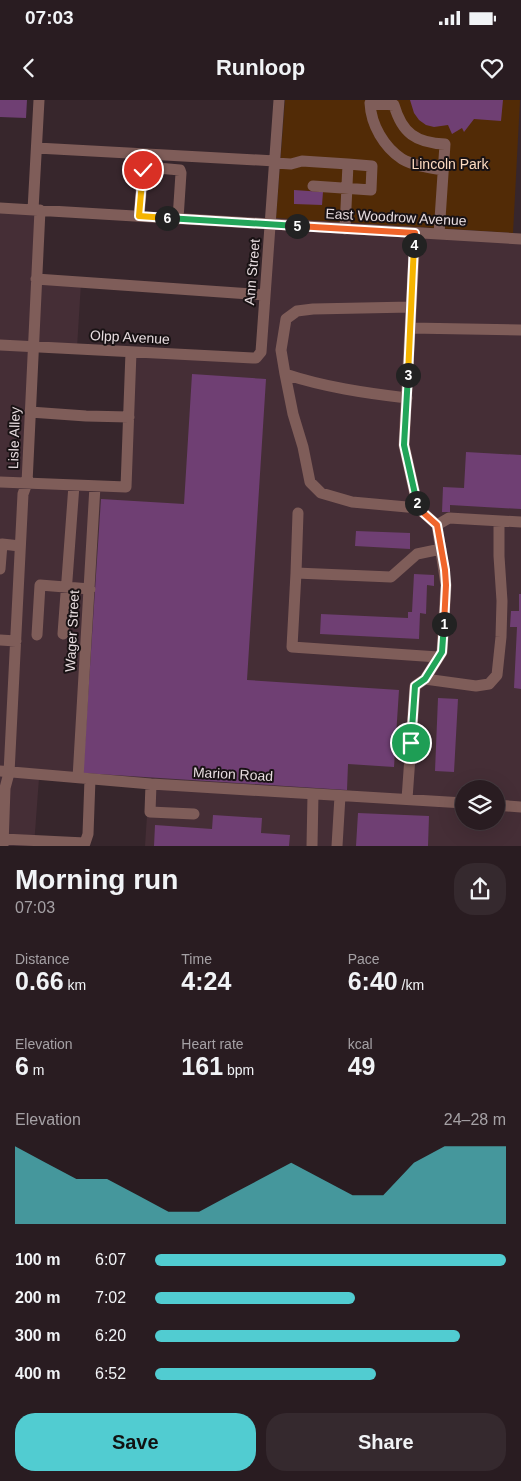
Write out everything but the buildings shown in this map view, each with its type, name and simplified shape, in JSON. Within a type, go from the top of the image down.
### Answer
[{"type":"street","name":"Lisle Alley","points":[[3,843],[5,772],[16,641],[23,494],[28,483],[36,279],[39,100]]},
{"type":"street","name":"Ann Street","points":[[258,356],[260,352],[271,224],[279,100]]},
{"type":"street","points":[[439,234],[445,144],[426,142],[410,134],[401,123],[394,104],[370,104],[375,127],[394,152],[403,159],[413,163],[443,170]]},
{"type":"street","points":[[37,148],[291,164],[302,161],[372,166],[371,190],[313,186]]},
{"type":"street","points":[[344,229],[348,164]]},
{"type":"street","points":[[139,216],[143,170],[146,167],[180,170],[178,219]]},
{"type":"street","name":"East Woodrow Avenue","points":[[0,208],[521,239]]},
{"type":"street","points":[[407,799],[415,686],[425,679],[442,652],[446,585],[437,525],[418,508],[404,445],[415,233]]},
{"type":"street","points":[[36,279],[265,295]]},
{"type":"street","points":[[411,307],[297,311],[286,319],[281,350],[293,414],[303,447],[310,482],[322,493],[352,502],[418,508]]},
{"type":"street","points":[[410,328],[521,330]]},
{"type":"street","name":"Olpp Avenue","points":[[0,345],[253,358],[258,356]]},
{"type":"street","points":[[0,482],[126,487],[132,352]]},
{"type":"street","points":[[285,374],[331,387],[406,398]]},
{"type":"street","points":[[30,412],[129,417]]},
{"type":"street","points":[[63,634],[74,485]]},
{"type":"street","name":"Wager Street","points":[[3,843],[85,843],[88,834],[84,778],[95,486]]},
{"type":"street","points":[[298,512],[292,647],[438,657]]},
{"type":"street","points":[[437,525],[449,518],[521,522]]},
{"type":"street","points":[[425,679],[476,686],[489,684],[497,675],[502,601],[498,521]]},
{"type":"street","points":[[0,569],[1,544],[20,546]]},
{"type":"street","points":[[296,573],[391,577],[417,554],[441,549]]},
{"type":"street","points":[[37,635],[40,585],[90,589]]},
{"type":"street","points":[[0,640],[16,641]]},
{"type":"street","name":"Marion Road","points":[[5,772],[151,784],[455,802]]},
{"type":"street","points":[[151,784],[150,812],[194,814]]},
{"type":"street","points":[[312,846],[314,794]]},
{"type":"street","points":[[337,846],[340,796]]},
{"type":"street","points":[[505,806],[521,807]]},
{"type":"shaded area","points":[[0,206],[41,208],[38,279],[81,283],[77,348],[33,345],[25,482],[123,487],[131,351],[260,358],[276,218],[513,233],[521,239],[521,846],[145,846],[149,785],[39,778],[34,846],[0,846]]},
{"type":"green space","name":"Lincoln Park","points":[[285,100],[520,100],[513,233],[276,218]]},
{"type":"route","points":[[143,170],[139,216],[415,233],[404,445],[418,508],[437,525],[446,585],[442,652],[425,679],[415,686],[411,743]]}]
